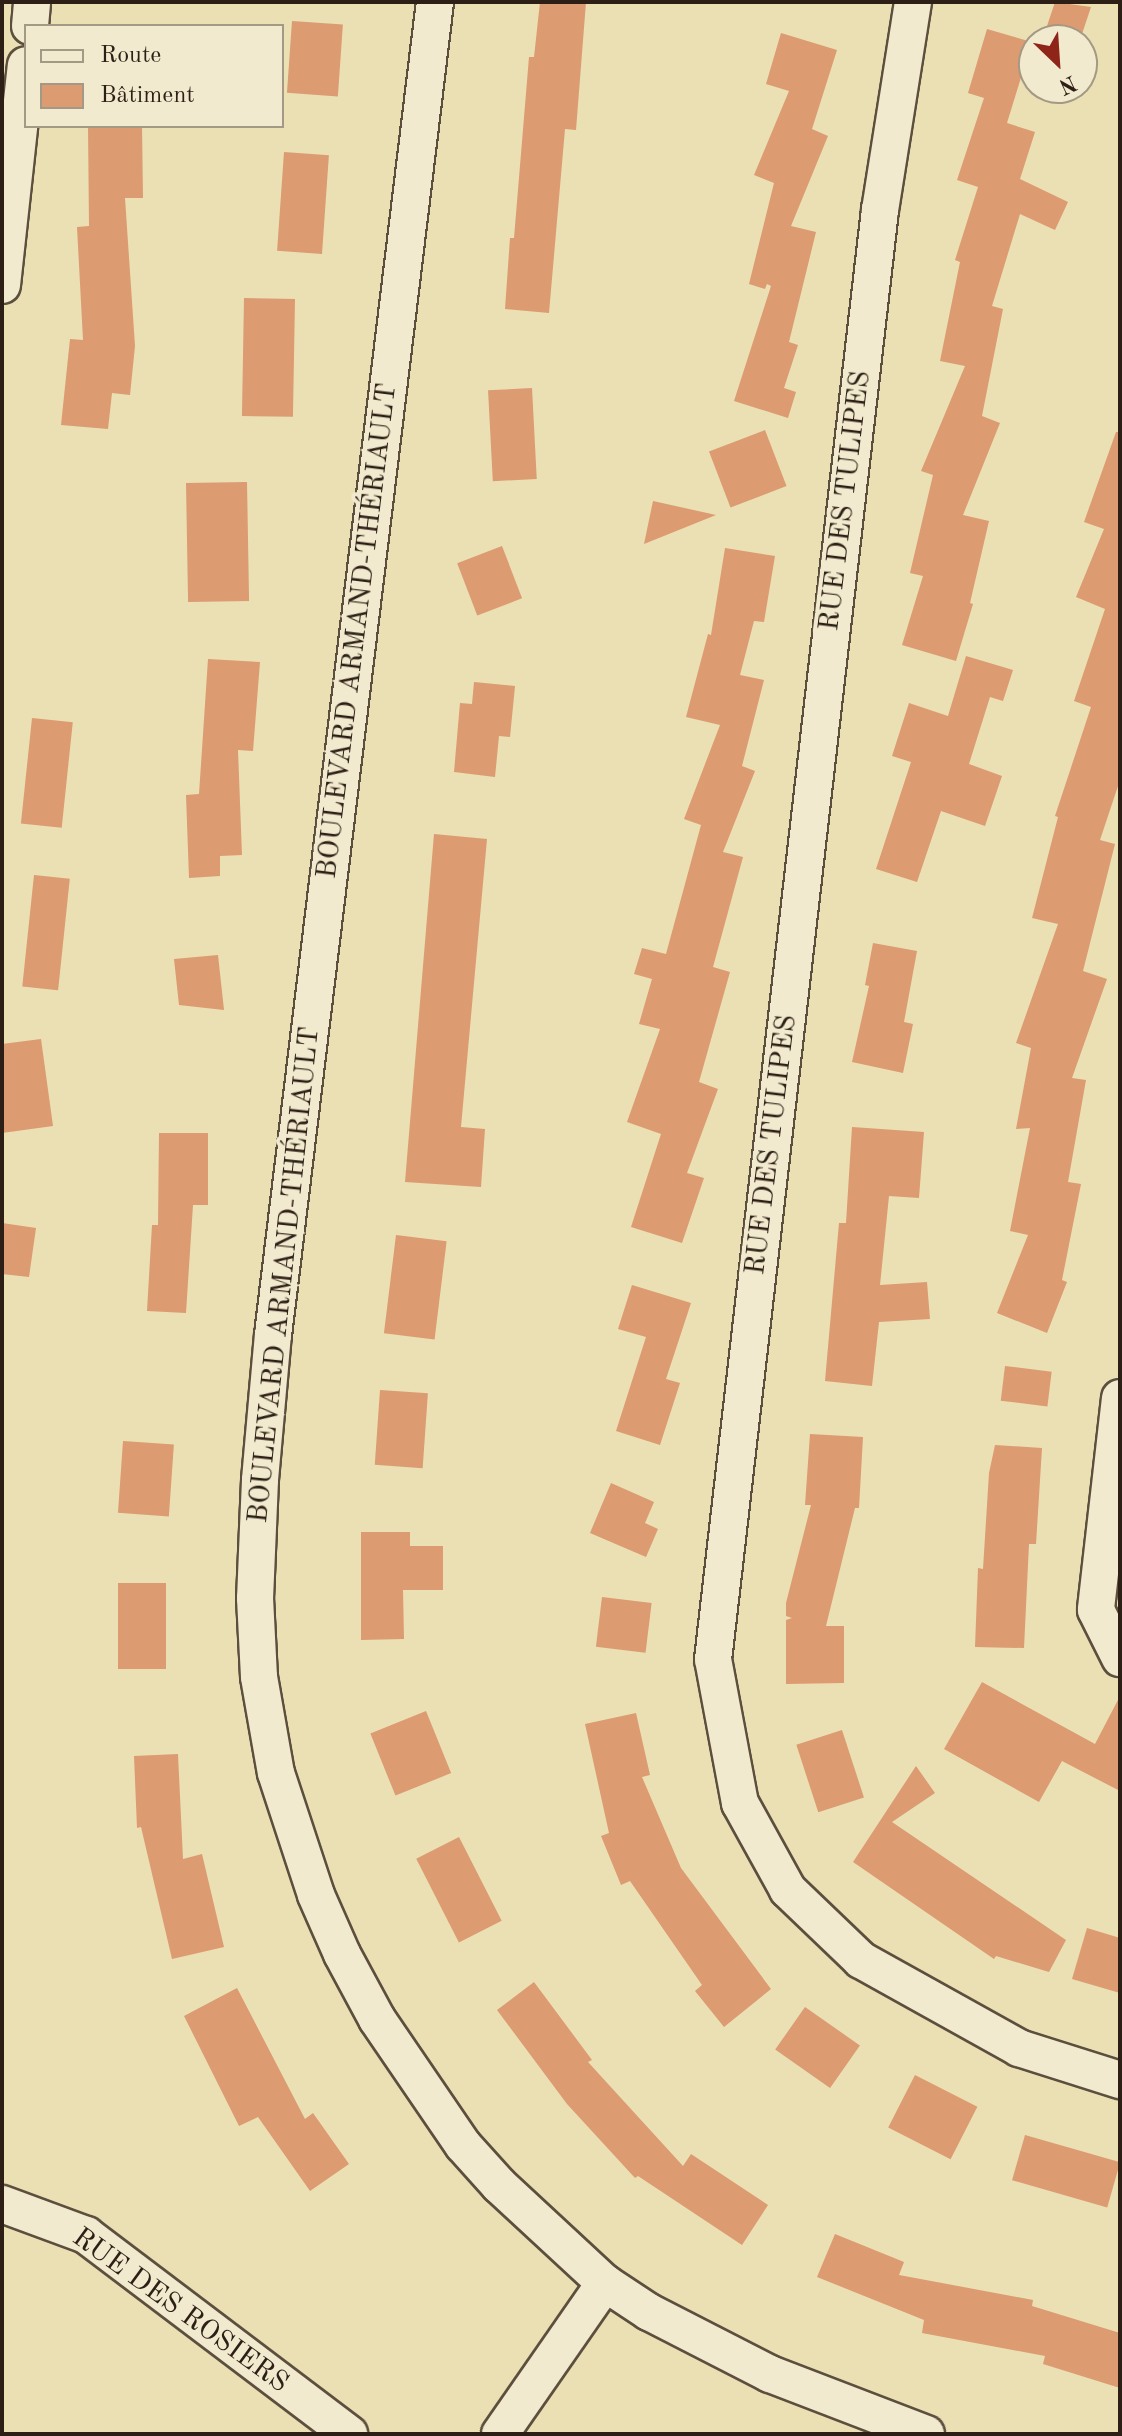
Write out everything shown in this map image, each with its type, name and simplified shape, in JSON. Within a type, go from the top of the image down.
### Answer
[{"type":"street","points":[[30,24],[32,2]]},
{"type":"street","name":"BOULEVARD ARMAND-THÉRIAULT","points":[[435,2],[273,1334],[260,1480],[255,1598],[259,1677],[276,1773],[301,1854],[342,1954],[377,2019],[412,2074],[472,2155],[546,2232],[605,2283],[708,2343],[770,2374],[841,2419],[926,2434]]},
{"type":"street","name":"RUE DES TULIPES","points":[[913,2],[880,210],[713,1659],[740,1803],[788,1890],[861,1960],[1019,2048],[1120,2080]]},
{"type":"street","points":[[2,285],[6,216],[24,80]]},
{"type":"street","points":[[1120,1398],[1096,1610],[1120,1658]]},
{"type":"street","name":"RUE DES ROSIERS","points":[[2,2204],[86,2235],[349,2434]]},
{"type":"street","points":[[500,2434],[605,2283]]},
{"type":"building","points":[[540,2],[586,2],[576,130],[565,129],[549,313],[505,309],[529,57],[534,57]]},
{"type":"building","points":[[1055,2],[1091,7],[1085,24],[1048,24]]},
{"type":"building","points":[[292,21],[343,25],[338,96],[287,93]]},
{"type":"building","points":[[987,29],[1018,38],[1018,87],[1007,123],[1035,132],[1020,179],[1068,202],[1055,230],[1020,214],[992,306],[1003,309],[982,416],[1000,423],[963,515],[989,521],[970,603],[973,604],[956,661],[902,645],[923,576],[910,573],[933,475],[921,471],[965,366],[940,361],[960,262],[955,260],[978,187],[957,180],[984,98],[968,93]]},
{"type":"building","points":[[781,33],[837,50],[812,129],[828,136],[791,226],[816,232],[789,342],[798,345],[784,388],[796,392],[788,418],[734,401],[771,286],[767,284],[765,289],[749,284],[774,183],[754,175],[789,91],[766,84]]},
{"type":"building","points":[[88,128],[142,128],[143,198],[125,198],[135,346],[130,395],[112,393],[108,429],[61,425],[70,339],[83,340],[77,227],[89,226]]},
{"type":"building","points":[[284,152],[329,155],[322,254],[277,251]]},
{"type":"building","points":[[244,298],[295,299],[293,417],[242,416]]},
{"type":"building","points":[[532,388],[537,479],[493,481],[488,390]]},
{"type":"building","points":[[765,430],[787,486],[730,508],[709,452]]},
{"type":"building","points":[[1116,432],[1120,432],[1120,780],[1100,840],[1115,844],[1083,971],[1107,979],[1072,1078],[1086,1080],[1068,1182],[1081,1184],[1062,1280],[1067,1282],[1047,1333],[997,1313],[1028,1235],[1010,1231],[1030,1128],[1016,1129],[1031,1048],[1016,1043],[1058,924],[1032,918],[1058,817],[1055,816],[1091,707],[1074,701],[1105,609],[1076,597],[1104,529],[1084,522]]},
{"type":"building","points":[[247,482],[249,601],[188,602],[186,483]]},
{"type":"building","points":[[653,501],[716,515],[644,544]]},
{"type":"building","points":[[502,546],[522,598],[477,615],[457,563]]},
{"type":"building","points":[[725,548],[775,556],[764,622],[754,621],[740,675],[764,680],[742,766],[755,771],[723,852],[743,857],[713,967],[730,972],[699,1082],[718,1089],[687,1173],[704,1178],[682,1243],[631,1227],[661,1134],[627,1122],[660,1029],[639,1024],[652,979],[634,974],[642,948],[666,954],[701,825],[684,819],[720,725],[686,717],[708,634],[711,635]]},
{"type":"building","points":[[966,656],[1013,670],[1003,701],[990,697],[969,764],[1002,776],[985,826],[941,811],[917,882],[876,869],[911,762],[892,756],[909,703],[948,716]]},
{"type":"building","points":[[208,659],[260,662],[253,751],[238,750],[242,855],[220,856],[220,876],[189,878],[186,795],[199,794]]},
{"type":"building","points":[[474,682],[515,686],[510,737],[499,736],[495,777],[454,772],[460,703],[472,704]]},
{"type":"building","points":[[32,718],[73,722],[62,828],[21,823]]},
{"type":"building","points":[[434,834],[487,839],[461,1127],[485,1129],[481,1187],[405,1182]]},
{"type":"building","points":[[34,875],[70,879],[58,990],[22,986]]},
{"type":"building","points":[[873,943],[917,951],[904,1022],[913,1024],[903,1073],[852,1062],[869,986],[865,985]]},
{"type":"building","points":[[218,955],[224,1010],[179,1005],[174,959]]},
{"type":"building","points":[[41,1039],[53,1126],[2,1133],[2,1044]]},
{"type":"building","points":[[852,1127],[924,1132],[919,1198],[889,1196],[880,1285],[927,1282],[930,1319],[879,1322],[872,1386],[825,1381],[839,1223],[846,1223]]},
{"type":"building","points":[[159,1133],[208,1133],[208,1205],[193,1205],[186,1313],[147,1311],[152,1225],[158,1225]]},
{"type":"building","points":[[2,1223],[36,1228],[29,1277],[2,1274]]},
{"type":"building","points":[[396,1235],[447,1241],[435,1339],[384,1333]]},
{"type":"building","points":[[632,1285],[691,1303],[666,1379],[680,1383],[660,1445],[616,1431],[646,1337],[618,1329]]},
{"type":"building","points":[[1005,1366],[1052,1372],[1047,1406],[1001,1401]]},
{"type":"building","points":[[380,1390],[428,1393],[423,1468],[375,1465]]},
{"type":"building","points":[[810,1434],[863,1437],[859,1508],[855,1508],[826,1626],[844,1626],[844,1683],[786,1684],[786,1620],[792,1618],[786,1616],[786,1603],[811,1505],[805,1505]]},
{"type":"building","points":[[123,1441],[174,1445],[169,1516],[118,1513]]},
{"type":"building","points":[[995,1445],[1042,1448],[1036,1544],[1029,1544],[1024,1648],[975,1647],[978,1568],[983,1569],[989,1473]]},
{"type":"building","points":[[611,1483],[654,1502],[645,1523],[658,1529],[646,1557],[590,1533]]},
{"type":"building","points":[[361,1532],[410,1532],[410,1546],[443,1546],[443,1590],[403,1590],[404,1639],[361,1640]]},
{"type":"building","points":[[118,1583],[166,1583],[166,1669],[118,1669]]},
{"type":"building","points":[[602,1597],[652,1603],[646,1653],[596,1647]]},
{"type":"building","points":[[982,1682],[1095,1744],[1120,1696],[1120,1791],[1062,1761],[1039,1802],[944,1749]]},
{"type":"building","points":[[426,1711],[451,1773],[395,1796],[370,1733]]},
{"type":"building","points":[[636,1713],[650,1775],[642,1777],[681,1868],[771,1989],[724,2027],[695,1991],[702,1985],[630,1881],[621,1885],[601,1836],[609,1833],[585,1724]]},
{"type":"building","points":[[842,1730],[864,1798],[818,1812],[796,1745]]},
{"type":"building","points":[[178,1754],[183,1859],[202,1854],[224,1947],[172,1959],[141,1827],[137,1828],[134,1756]]},
{"type":"building","points":[[916,1766],[935,1793],[892,1822],[1066,1940],[1049,1972],[996,1956],[994,1959],[853,1862]]},
{"type":"building","points":[[459,1837],[502,1921],[459,1943],[416,1859]]},
{"type":"building","points":[[1087,1928],[1120,1938],[1120,1993],[1072,1979]]},
{"type":"building","points":[[534,1982],[592,2060],[588,2062],[683,2166],[691,2154],[768,2205],[742,2245],[638,2176],[635,2178],[567,2104],[497,2010]]},
{"type":"building","points":[[237,1988],[305,2119],[313,2113],[349,2164],[310,2191],[258,2117],[239,2126],[184,2016]]},
{"type":"building","points":[[805,2007],[860,2045],[830,2088],[775,2050]]},
{"type":"building","points":[[915,2075],[977,2107],[951,2159],[888,2128]]},
{"type":"building","points":[[1025,2135],[1120,2162],[1107,2207],[1012,2180]]},
{"type":"building","points":[[835,2234],[904,2262],[899,2275],[1033,2300],[1032,2306],[1120,2333],[1120,2388],[1043,2364],[1045,2356],[922,2333],[924,2320],[817,2277]]}]
